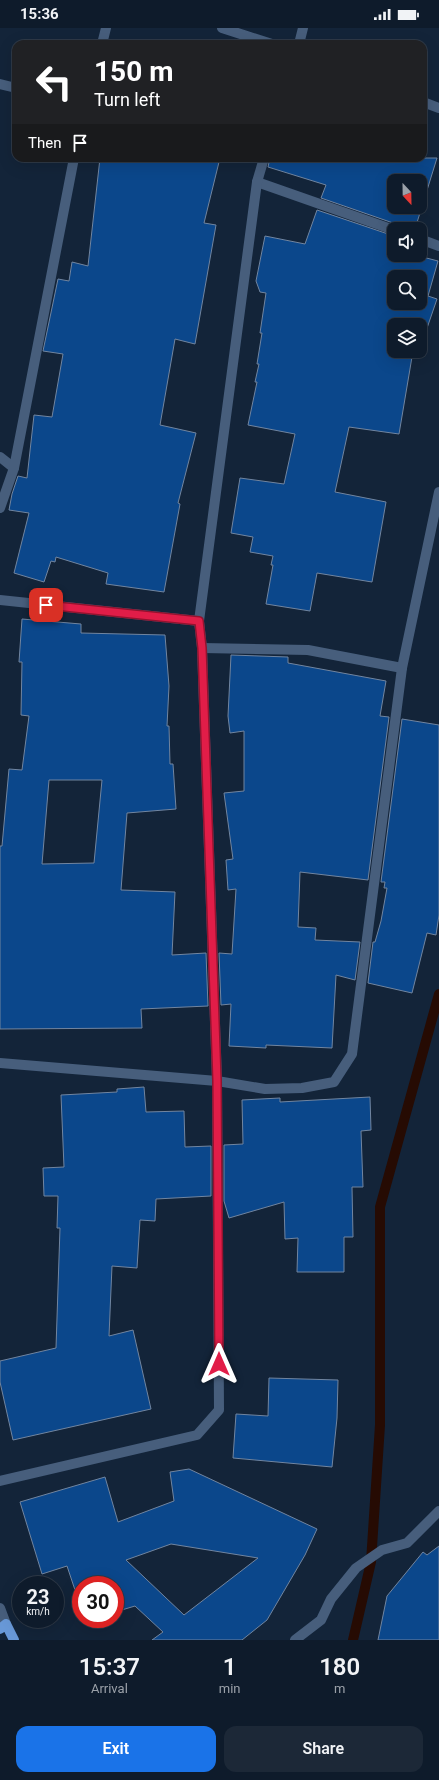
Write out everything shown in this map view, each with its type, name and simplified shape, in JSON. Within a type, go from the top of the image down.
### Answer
[{"type":"main road","points":[[3,1627],[14,1640]]},
{"type":"street","points":[[103,40],[106,28]]},
{"type":"street","points":[[222,28],[260,40]]},
{"type":"street","points":[[300,40],[303,28]]},
{"type":"street","points":[[0,84],[12,87]]},
{"type":"street","points":[[427,104],[439,108]]},
{"type":"street","points":[[0,508],[14,468],[73,162]]},
{"type":"street","points":[[0,1481],[197,1435],[219,1410],[217,1080],[202,648],[199,621],[257,182],[263,162]]},
{"type":"street","points":[[257,182],[387,228]]},
{"type":"street","points":[[427,242],[439,246]]},
{"type":"street","points":[[0,457],[14,468]]},
{"type":"street","points":[[0,1063],[217,1080],[265,1090],[302,1088],[334,1082],[352,1054],[402,668],[439,492]]},
{"type":"street","points":[[0,600],[199,621]]},
{"type":"street","points":[[202,648],[308,650],[402,668]]},
{"type":"street","points":[[295,1640],[320,1620],[331,1599],[356,1568],[382,1550],[406,1543],[438,1514]]},
{"type":"street","points":[[0,1608],[3,1627]]},
{"type":"building","points":[[427,158],[437,158],[427,190],[427,174],[387,174],[387,214],[420,214],[417,222],[390,222],[321,198],[326,185],[268,167],[269,162],[427,162]]},
{"type":"building","points":[[100,162],[219,162],[204,223],[216,225],[195,344],[175,339],[160,425],[196,433],[178,503],[180,504],[164,592],[106,584],[108,573],[56,557],[55,562],[51,561],[44,582],[14,573],[29,513],[9,510],[12,494],[18,476],[27,478],[34,415],[52,417],[63,354],[43,351],[58,279],[69,281],[72,262],[88,266]]},
{"type":"building","points":[[317,210],[387,234],[387,262],[427,262],[427,258],[438,261],[428,296],[437,299],[427,328],[427,318],[387,318],[387,358],[412,358],[399,434],[349,427],[335,492],[386,502],[372,582],[317,573],[310,611],[266,604],[273,565],[271,565],[273,556],[250,552],[253,537],[231,533],[240,478],[284,484],[295,434],[248,425],[257,382],[255,382],[259,364],[257,364],[262,333],[260,333],[266,293],[260,292],[256,281],[265,236],[305,244]]},
{"type":"building","points":[[22,619],[81,624],[81,633],[165,635],[169,686],[167,726],[169,726],[170,764],[173,764],[176,809],[127,813],[121,890],[175,892],[172,955],[206,953],[208,1006],[141,1009],[142,1028],[0,1029],[0,846],[2,846],[9,769],[22,770],[29,716],[21,715],[22,662],[19,662]],"holes":[[[49,780],[102,780],[94,863],[42,864]]]},
{"type":"building","points":[[231,655],[288,657],[288,663],[386,681],[380,716],[389,717],[368,880],[300,872],[298,927],[316,928],[315,940],[360,942],[355,980],[336,975],[332,1048],[266,1045],[266,1048],[229,1046],[231,1004],[221,1005],[219,953],[232,954],[236,889],[228,890],[226,860],[233,859],[224,793],[244,791],[244,731],[230,733],[228,716]]},
{"type":"building","points":[[402,719],[439,725],[439,915],[436,935],[427,933],[412,993],[368,983],[373,942],[375,942],[381,921],[387,888],[384,888],[385,882],[381,882]]},
{"type":"building","points":[[144,1087],[146,1112],[184,1111],[185,1147],[211,1146],[211,1196],[156,1199],[155,1221],[140,1220],[137,1268],[112,1266],[109,1336],[133,1330],[151,1409],[13,1440],[0,1382],[0,1361],[56,1348],[60,1228],[57,1228],[58,1196],[44,1196],[43,1168],[64,1167],[61,1095],[117,1092],[117,1089]]},
{"type":"building","points":[[370,1097],[371,1130],[361,1131],[363,1187],[352,1187],[353,1237],[344,1237],[344,1272],[297,1272],[298,1238],[285,1239],[284,1202],[229,1218],[224,1201],[224,1145],[243,1144],[242,1100],[280,1098],[280,1102]]},
{"type":"building","points":[[269,1378],[338,1380],[337,1418],[332,1467],[233,1458],[236,1414],[268,1416]]},
{"type":"building","points":[[189,1469],[317,1529],[305,1555],[267,1620],[242,1640],[152,1640],[163,1632],[135,1606],[124,1609],[124,1576],[72,1576],[72,1581],[67,1566],[42,1574],[20,1502],[105,1477],[118,1522],[174,1501],[170,1472]],"holes":[[[171,1544],[258,1558],[184,1615],[126,1560]]]},
{"type":"building","points":[[439,1546],[439,1640],[378,1640],[387,1596],[423,1552],[427,1555]]},
{"type":"waterway","points":[[353,1640],[371,1562],[380,1425],[380,1207],[439,994]]},
{"type":"route","points":[[46,605],[199,621],[202,648],[217,1080],[219,1364]]}]
